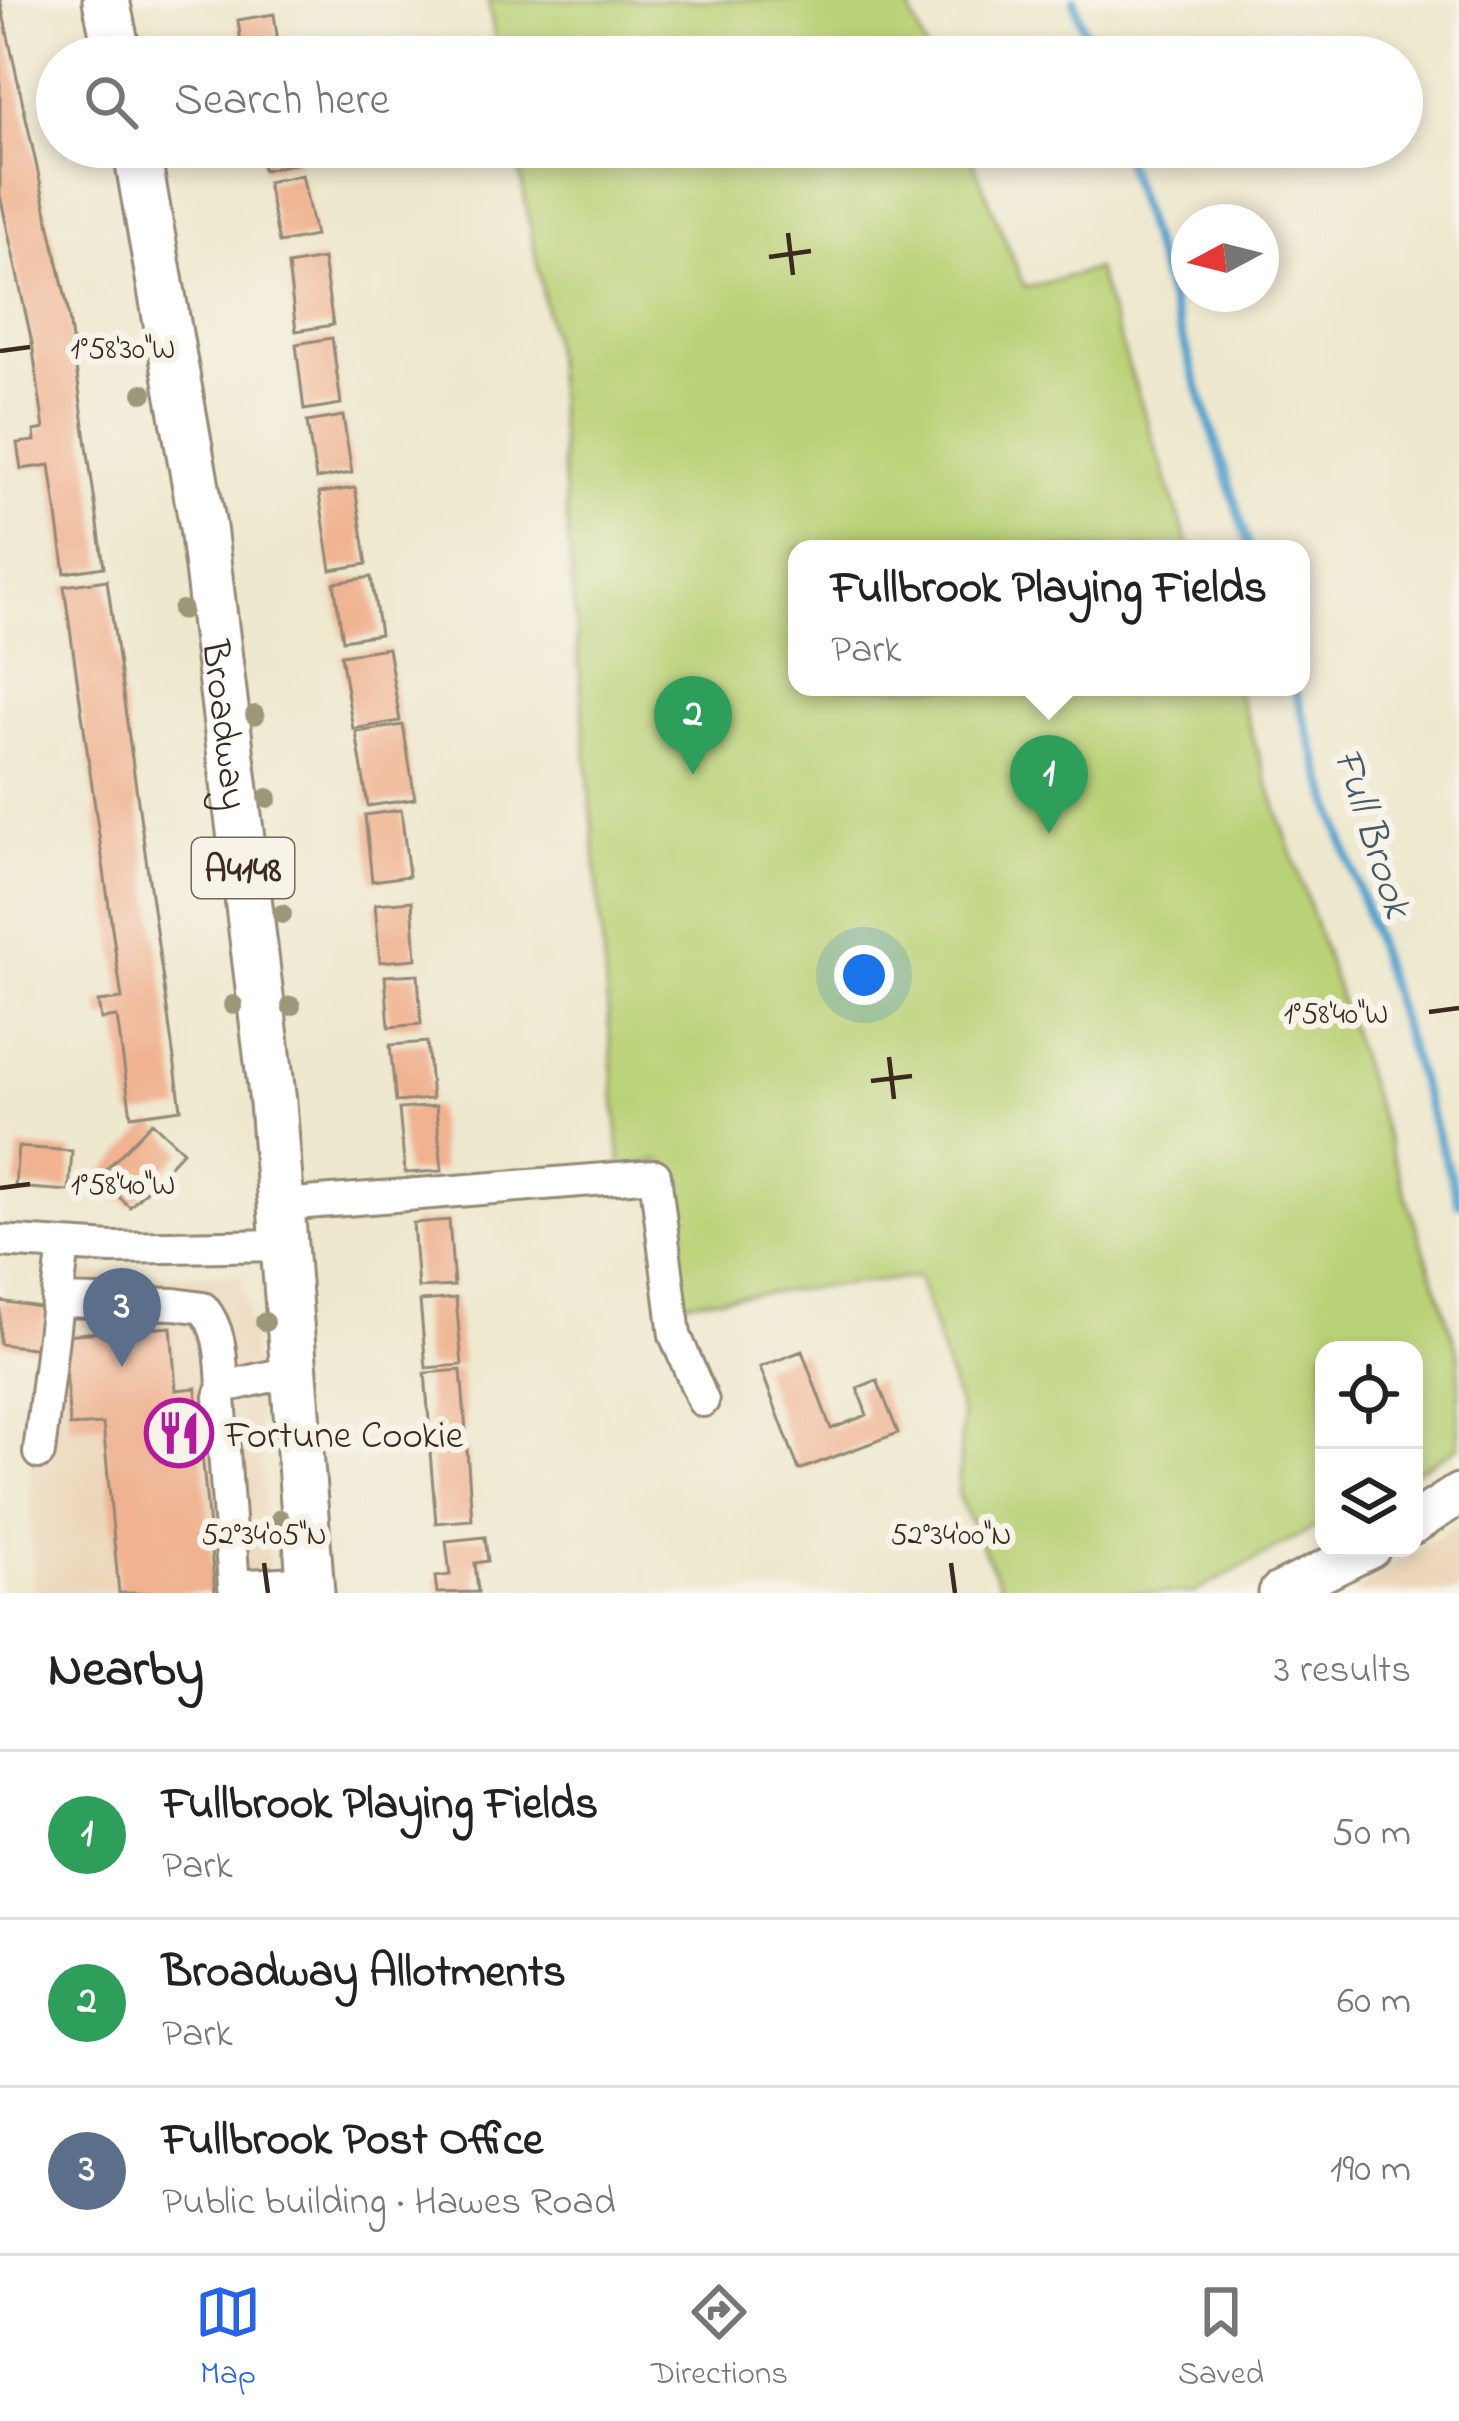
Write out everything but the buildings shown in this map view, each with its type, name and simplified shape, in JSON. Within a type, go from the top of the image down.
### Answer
[{"type":"highway","points":[[106,0],[114,36]]},
{"type":"highway","name":"Broadway","points":[[140,168],[203,526],[273,1102],[311,1587]]},
{"type":"main road","points":[[1423,1517],[1459,1494]]},
{"type":"main road","points":[[1279,1593],[1352,1557]]},
{"type":"street","points":[[0,1241],[64,1245],[284,1225],[656,1175],[675,1335],[704,1401]]},
{"type":"street","points":[[39,1453],[64,1245]]},
{"type":"street","points":[[57,1301],[203,1308],[219,1337],[235,1589],[311,1587]]},
{"type":"street","points":[[224,1387],[295,1371]]},
{"type":"shaded area","points":[[57,1273],[243,1275],[270,1593],[33,1593],[28,1434]]},
{"type":"shaded area","points":[[1459,1524],[1459,1593],[1354,1593],[1409,1557],[1423,1557],[1423,1548]]},
{"type":"green space","points":[[488,0],[906,0],[921,36],[494,36]]},
{"type":"green space","points":[[519,168],[976,168],[1025,288],[1096,269],[1187,540],[788,540],[788,696],[1239,696],[1459,1354],[1459,1447],[1423,1467],[1423,1341],[1315,1341],[1315,1527],[1194,1593],[1004,1593],[958,1496],[962,1417],[918,1277],[679,1302],[661,1160],[621,1168],[552,342]]},
{"type":"waterway","name":"Full Brook","points":[[1074,0],[1085,36]]},
{"type":"waterway","name":"Full Brook","points":[[1128,168],[1247,540]]},
{"type":"waterway","name":"Full Brook","points":[[1297,696],[1459,1203]]},
{"type":"place","name":"Broadway Allotments","points":[[693,775]]},
{"type":"place","name":"Fullbrook Playing Fields","points":[[1049,834]]},
{"type":"place","name":"Fullbrook Post Office","points":[[122,1367]]},
{"type":"place","name":"Fortune Cookie","points":[[179,1433]]}]
